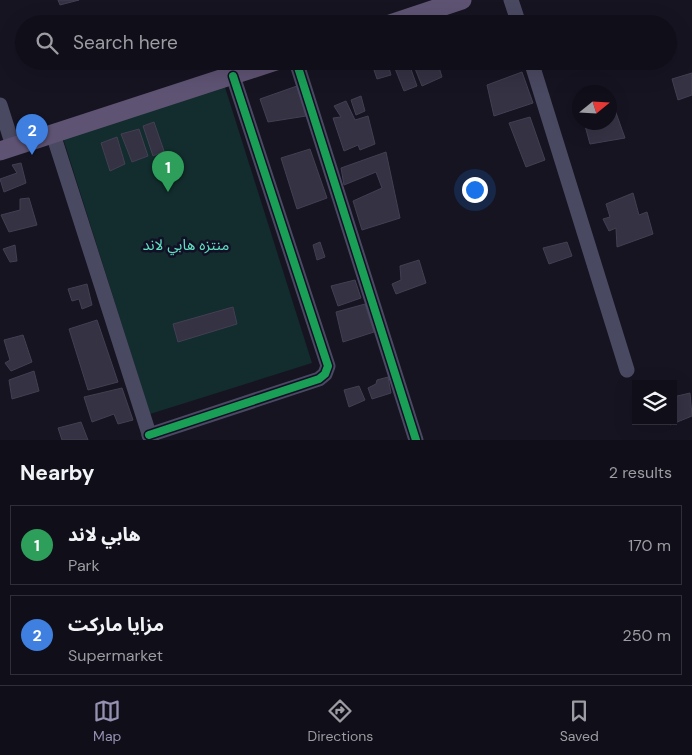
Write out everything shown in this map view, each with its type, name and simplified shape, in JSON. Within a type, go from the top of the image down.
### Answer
[{"type":"main road","points":[[417,15],[462,0]]},
{"type":"main road","points":[[6,148],[250,70]]},
{"type":"street","points":[[512,0],[516,15]]},
{"type":"street","points":[[299,70],[416,440]]},
{"type":"street","points":[[534,70],[627,370]]},
{"type":"street","points":[[52,134],[150,438],[319,379],[327,370],[233,76]]},
{"type":"street","points":[[0,104],[6,148]]},
{"type":"green space","name":"منتزه هابي لاند","points":[[224,84],[312,363],[150,414],[62,135]]},
{"type":"building","points":[[58,0],[79,0],[60,5]]},
{"type":"building","points":[[374,70],[390,70],[391,75],[377,79]]},
{"type":"building","points":[[396,70],[411,70],[417,86],[404,91]]},
{"type":"building","points":[[416,70],[440,70],[442,77],[422,86]]},
{"type":"building","points":[[522,72],[533,103],[494,116],[487,85]]},
{"type":"building","points":[[692,73],[692,95],[678,100],[672,79]]},
{"type":"building","points":[[297,86],[306,116],[268,122],[260,99]]},
{"type":"building","points":[[361,96],[365,111],[356,115],[351,100]]},
{"type":"building","points":[[346,101],[355,120],[368,116],[375,144],[360,150],[358,145],[344,151],[333,118],[341,117],[334,106]]},
{"type":"building","points":[[617,116],[625,138],[590,144],[586,130],[617,130]]},
{"type":"building","points":[[530,117],[545,160],[526,167],[509,123]]},
{"type":"building","points":[[154,122],[164,151],[153,156],[143,126]]},
{"type":"building","points":[[139,129],[148,156],[132,162],[121,134]]},
{"type":"building","points":[[117,137],[125,164],[110,171],[101,143]]},
{"type":"building","points":[[310,149],[327,198],[297,209],[281,158]]},
{"type":"building","points":[[386,152],[400,218],[362,230],[353,201],[382,188],[376,172],[344,185],[341,168]]},
{"type":"building","points":[[21,163],[26,183],[4,192],[0,179],[17,173],[12,165]]},
{"type":"building","points":[[633,193],[639,215],[647,212],[653,234],[617,247],[616,228],[609,231],[603,219],[610,217],[606,204]]},
{"type":"building","points":[[29,198],[37,225],[9,232],[1,215],[20,210],[20,199]]},
{"type":"building","points":[[320,242],[325,257],[317,260],[313,245]]},
{"type":"building","points":[[567,242],[572,256],[549,264],[543,248]]},
{"type":"building","points":[[15,245],[17,261],[10,262],[3,249]]},
{"type":"building","points":[[419,260],[426,283],[396,294],[392,284],[401,280],[400,266]]},
{"type":"building","points":[[355,280],[361,298],[338,306],[331,286]]},
{"type":"building","points":[[87,284],[92,305],[82,309],[79,299],[72,301],[68,289]]},
{"type":"building","points":[[365,304],[374,332],[343,342],[336,312]]},
{"type":"building","points":[[233,307],[237,324],[178,342],[173,324]]},
{"type":"building","points":[[97,320],[118,382],[88,390],[69,329]]},
{"type":"building","points":[[23,335],[32,362],[11,371],[5,363],[10,360],[4,340]]},
{"type":"building","points":[[34,371],[39,391],[12,399],[9,380]]},
{"type":"building","points":[[388,377],[391,393],[372,399],[368,388],[376,384],[377,380]]},
{"type":"building","points":[[359,386],[365,400],[349,407],[344,390]]},
{"type":"building","points":[[122,388],[133,420],[118,424],[114,414],[92,422],[84,397]]},
{"type":"building","points":[[690,393],[692,416],[677,422],[677,396]]},
{"type":"building","points":[[81,422],[88,440],[62,440],[58,428]]},
{"type":"cycle path","points":[[299,70],[416,440]]},
{"type":"cycle path","points":[[149,435],[319,379],[325,374],[328,366],[233,76]]},
{"type":"place","name":"مزايا ماركت","points":[[32,155]]},
{"type":"place","name":"هابي لاند","points":[[168,192]]}]
